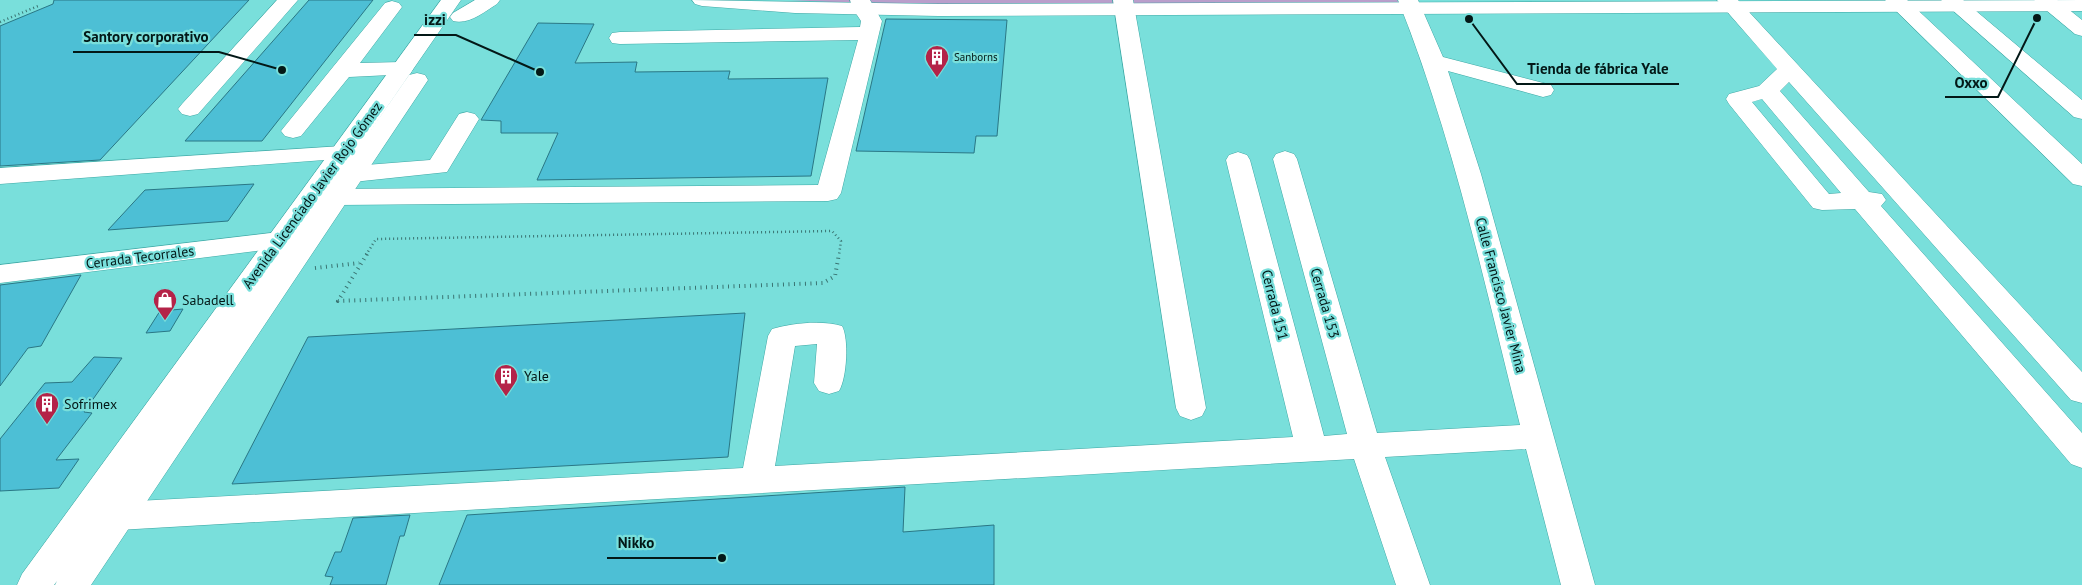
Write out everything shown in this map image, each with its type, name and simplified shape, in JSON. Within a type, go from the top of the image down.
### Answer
[{"type":"main road","points":[[190,109],[288,0]]},
{"type":"main road","points":[[461,6],[490,0]]},
{"type":"main road","points":[[704,0],[862,5],[1730,3],[2047,3],[2082,5]]},
{"type":"main road","points":[[1730,3],[2077,386]]},
{"type":"main road","points":[[1898,3],[2082,178]]},
{"type":"main road","points":[[1954,3],[2082,112]]},
{"type":"main road","points":[[2047,3],[2082,30]]},
{"type":"main road","name":"Calle Francisco Javier Mina","points":[[1411,4],[1434,63],[1469,174],[1578,585]]},
{"type":"main road","points":[[337,197],[828,192],[870,33],[872,21],[862,5]]},
{"type":"main road","points":[[1124,5],[1191,408]]},
{"type":"main road","name":"Avenida Licenciado Javier Rojo Gómez","points":[[72,585],[337,197],[347,164],[402,69],[461,6]]},
{"type":"main road","name":"Avenida Licenciado Javier Rojo Gómez","points":[[34,585],[279,241],[347,164],[461,6]]},
{"type":"main road","points":[[293,132],[392,7]]},
{"type":"main road","points":[[620,38],[870,33]]},
{"type":"main road","points":[[1434,63],[1453,65],[1543,90]]},
{"type":"main road","points":[[343,70],[402,69]]},
{"type":"main road","points":[[1790,70],[1767,91],[2082,456]]},
{"type":"main road","points":[[0,176],[347,164],[438,167],[467,119]]},
{"type":"main road","name":"Cerrada 153","points":[[1285,159],[1366,447],[1413,585]]},
{"type":"main road","name":"Cerrada 151","points":[[1238,160],[1312,450]]},
{"type":"main road","points":[[1862,200],[1908,199]]},
{"type":"main road","name":"Cerrada Tecorrales","points":[[0,274],[279,241]]},
{"type":"main road","points":[[256,274],[287,271]]},
{"type":"main road","points":[[756,481],[782,336],[832,333],[829,383]]},
{"type":"main road","points":[[2019,383],[2077,386]]},
{"type":"main road","points":[[82,518],[1538,436]]},
{"type":"path","points":[[0,22],[38,6]]},
{"type":"path","points":[[832,231],[842,241],[835,276],[823,283],[338,301],[360,263],[376,238],[832,231]]},
{"type":"path","points":[[287,271],[360,263]]},
{"type":"shaded area","points":[[791,0],[1397,0],[1400,4],[868,4]]},
{"type":"building","points":[[54,0],[249,0],[100,160],[0,166],[0,26],[53,4]]},
{"type":"building","points":[[309,0],[373,0],[262,141],[185,141]]},
{"type":"building","name":"Sanborns","points":[[886,19],[1007,20],[997,136],[976,136],[974,153],[856,151]]},
{"type":"building","points":[[538,23],[594,24],[575,63],[637,62],[635,72],[730,71],[728,79],[828,78],[811,176],[537,180],[558,133],[501,133],[501,121],[481,120]]},
{"type":"building","points":[[254,184],[228,221],[108,230],[145,190]]},
{"type":"building","points":[[81,275],[41,346],[28,348],[0,386],[0,285]]},
{"type":"building","points":[[183,309],[170,331],[146,333],[160,311]]},
{"type":"building","name":"Yale","points":[[745,313],[728,457],[232,484],[308,337]]},
{"type":"building","name":"Sofrimex","points":[[94,357],[122,358],[84,412],[92,413],[56,460],[79,459],[59,488],[0,491],[0,439],[45,383],[72,382]]},
{"type":"building","points":[[905,487],[903,532],[994,525],[994,585],[439,585],[467,515]]},
{"type":"building","points":[[410,515],[404,536],[400,536],[386,585],[330,585],[333,577],[325,576],[335,552],[341,552],[353,518]]},
{"type":"place","name":"Oxxo","points":[[2037,18]]},
{"type":"place","name":"Tienda de fábrica Yale","points":[[1469,19]]},
{"type":"place","name":"Santory corporativo","points":[[282,70]]},
{"type":"place","name":"izzi","points":[[540,72]]},
{"type":"place","name":"Sanborns","points":[[937,78]]},
{"type":"place","name":"Sabadell","points":[[165,321]]},
{"type":"place","name":"Yale","points":[[506,397]]},
{"type":"place","name":"Sofrimex","points":[[47,425]]},
{"type":"place","name":"Nikko","points":[[722,558]]}]
